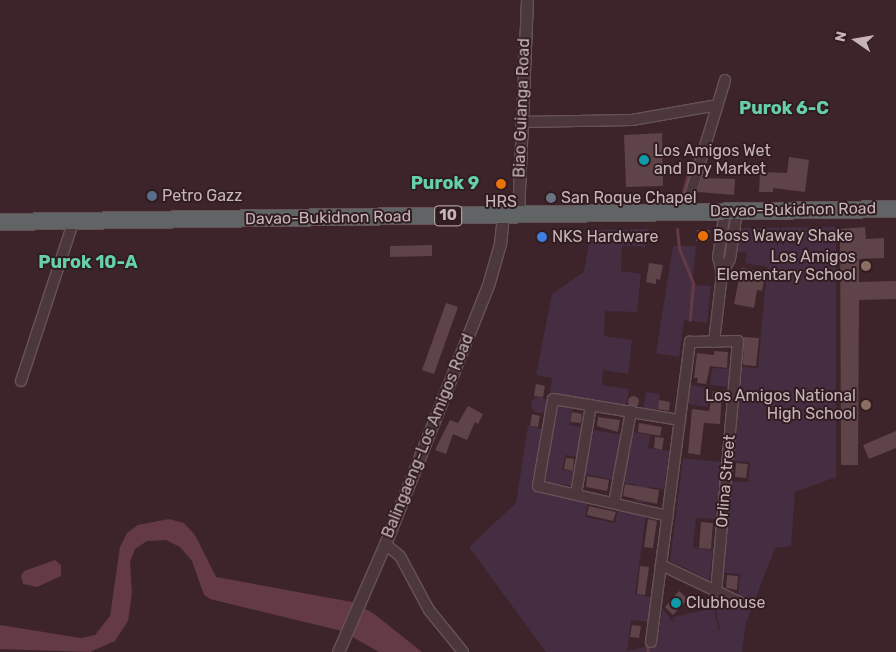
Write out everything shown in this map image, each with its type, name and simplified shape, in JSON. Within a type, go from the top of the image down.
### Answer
[{"type":"highway","name":"Davao-Bukidnon Road","points":[[0,222],[896,209]]},
{"type":"street","name":"Biao Guianga Road","points":[[510,215],[521,122],[527,0]]},
{"type":"street","points":[[685,212],[725,80]]},
{"type":"street","points":[[521,122],[632,120],[718,105]]},
{"type":"street","points":[[651,642],[690,342],[714,342],[722,274],[730,259],[731,211]]},
{"type":"street","name":"Balingaeng-Los Amigos Road","points":[[338,652],[385,544],[494,267],[510,215]]},
{"type":"street","points":[[21,381],[74,220]]},
{"type":"street","name":"Orlina Street","points":[[714,342],[738,341],[716,591]]},
{"type":"street","points":[[668,516],[538,486],[553,398],[680,420]]},
{"type":"street","points":[[576,494],[590,405]]},
{"type":"street","points":[[614,503],[630,412]]},
{"type":"street","points":[[385,544],[400,556],[429,610],[463,652]]},
{"type":"street","points":[[661,565],[742,603]]},
{"type":"shaded area","points":[[836,227],[836,477],[795,492],[791,546],[775,548],[746,623],[742,652],[546,652],[469,547],[516,503],[528,426],[542,429],[533,490],[588,502],[585,517],[615,523],[618,508],[646,515],[635,594],[651,597],[648,622],[631,620],[627,651],[657,644],[663,609],[674,623],[673,617],[714,608],[718,629],[678,639],[720,629],[712,595],[741,609],[746,599],[738,595],[740,574],[723,573],[732,481],[748,482],[750,462],[734,461],[742,367],[758,368],[767,267],[745,263],[747,253],[735,252],[738,228]]},
{"type":"shaded area","points":[[649,229],[645,247],[622,246],[621,271],[641,274],[637,312],[605,311],[604,336],[632,340],[628,374],[603,370],[602,385],[629,389],[626,406],[550,393],[552,378],[536,375],[552,294],[584,272],[591,230]]},
{"type":"shaded area","points":[[673,246],[696,246],[692,285],[711,286],[707,323],[684,320],[679,357],[656,353]]},
{"type":"shaded area","points":[[712,368],[729,369],[728,387],[710,385]]},
{"type":"shaded area","points":[[691,385],[709,388],[707,407],[688,404]]},
{"type":"shaded area","points":[[646,392],[660,394],[657,411],[643,408]]},
{"type":"shaded area","points":[[536,397],[542,397],[547,402],[545,411],[536,413],[531,408],[531,402]]},
{"type":"shaded area","points":[[558,406],[572,408],[569,425],[583,427],[578,457],[565,455],[562,470],[576,472],[573,486],[545,482]]},
{"type":"shaded area","points":[[593,430],[622,435],[614,480],[585,474]]},
{"type":"shaded area","points":[[632,432],[650,435],[648,448],[669,451],[664,489],[648,487],[645,503],[635,501],[637,485],[623,483]]},
{"type":"shaded area","points":[[683,458],[721,462],[716,519],[696,518],[693,548],[713,550],[709,580],[670,561]]},
{"type":"shaded area","points":[[169,519],[184,523],[195,535],[216,577],[352,602],[373,613],[422,652],[379,652],[342,631],[210,599],[204,595],[192,561],[180,547],[166,540],[147,541],[135,549],[130,562],[132,593],[128,621],[115,641],[90,652],[0,649],[0,625],[81,638],[95,635],[110,616],[120,547],[127,533],[138,525]]},
{"type":"shaded area","points":[[55,560],[61,565],[61,576],[37,587],[23,584],[21,576],[24,571]]},
{"type":"building","name":"Los Amigos Wet and Dry Market","points":[[662,133],[663,186],[626,187],[624,135]]},
{"type":"building","points":[[789,157],[809,160],[805,192],[773,188],[773,192],[759,192],[760,172],[787,173]]},
{"type":"building","points":[[702,178],[735,179],[734,195],[698,192]]},
{"type":"building","points":[[865,227],[866,239],[884,238],[884,258],[859,259],[859,282],[896,281],[896,299],[859,300],[858,465],[841,465],[840,229]]},
{"type":"building","points":[[697,230],[710,230],[709,241],[696,241]]},
{"type":"building","points":[[432,245],[432,256],[390,257],[390,246]]},
{"type":"building","points":[[649,263],[663,265],[660,280],[656,279],[656,284],[646,282]]},
{"type":"building","points":[[741,268],[766,272],[762,291],[757,290],[754,308],[734,304]]},
{"type":"building","points":[[446,303],[458,307],[434,374],[422,370]]},
{"type":"building","points":[[744,337],[759,338],[756,366],[743,365]]},
{"type":"building","points":[[714,351],[728,352],[727,368],[710,366],[706,384],[697,383],[698,378],[694,378],[697,353],[714,355]]},
{"type":"building","points":[[536,384],[545,386],[543,397],[534,396]]},
{"type":"building","points":[[713,391],[722,392],[720,424],[704,423],[700,455],[688,453],[692,409],[709,411]]},
{"type":"building","points":[[631,396],[635,396],[638,401],[637,405],[631,406],[628,403],[628,399]]},
{"type":"building","points":[[659,400],[670,402],[669,411],[658,409]]},
{"type":"building","points":[[468,406],[483,414],[478,424],[475,422],[467,440],[453,434],[446,454],[435,450],[450,420],[458,423]]},
{"type":"building","points":[[572,412],[582,414],[581,423],[570,422]]},
{"type":"building","points":[[532,414],[540,416],[538,427],[530,426]]},
{"type":"building","points":[[598,417],[620,420],[618,432],[597,426]]},
{"type":"building","points":[[639,423],[662,427],[660,436],[638,432]]},
{"type":"building","points":[[896,431],[896,448],[869,459],[863,445]]},
{"type":"building","points":[[655,437],[664,438],[662,450],[654,448]]},
{"type":"building","points":[[566,458],[574,459],[573,471],[564,469]]},
{"type":"building","points":[[736,463],[748,464],[746,478],[735,477]]},
{"type":"building","points":[[587,476],[609,480],[607,491],[586,487]]},
{"type":"building","points":[[625,484],[659,490],[657,504],[623,496]]},
{"type":"building","points":[[589,506],[616,512],[613,521],[587,515]]},
{"type":"building","points":[[648,519],[657,521],[653,548],[644,547]]},
{"type":"building","points":[[701,522],[713,523],[711,549],[699,548]]},
{"type":"building","points":[[640,566],[649,567],[645,595],[637,594]]},
{"type":"building","points":[[727,575],[738,576],[737,590],[726,588]]},
{"type":"building","name":"Clubhouse","points":[[679,591],[688,599],[673,615],[665,607]]},
{"type":"building","points":[[632,625],[641,626],[639,638],[630,637]]},
{"type":"waterway","points":[[682,195],[689,170]]},
{"type":"waterway","points":[[677,229],[679,248],[693,283],[690,320]]},
{"type":"waterway","points":[[647,646],[648,652]]},
{"type":"place","name":"Los Amigos Wet and Dry Market","points":[[644,160]]},
{"type":"place","name":"HRS","points":[[501,184]]},
{"type":"place","name":"Petro Gazz","points":[[152,196]]},
{"type":"place","name":"San Roque Chapel","points":[[551,198]]},
{"type":"place","name":"Boss Waway Shake","points":[[703,236]]},
{"type":"place","name":"NKS Hardware","points":[[542,237]]},
{"type":"place","name":"Los Amigos Elementary School","points":[[866,266]]},
{"type":"place","name":"Los Amigos National High School","points":[[866,405]]},
{"type":"place","name":"Clubhouse","points":[[676,603]]},
{"type":"district","name":"Purok 6-C","points":[[784,108]]},
{"type":"district","name":"Purok 9","points":[[445,183]]},
{"type":"district","name":"Purok 10-A","points":[[88,262]]}]
